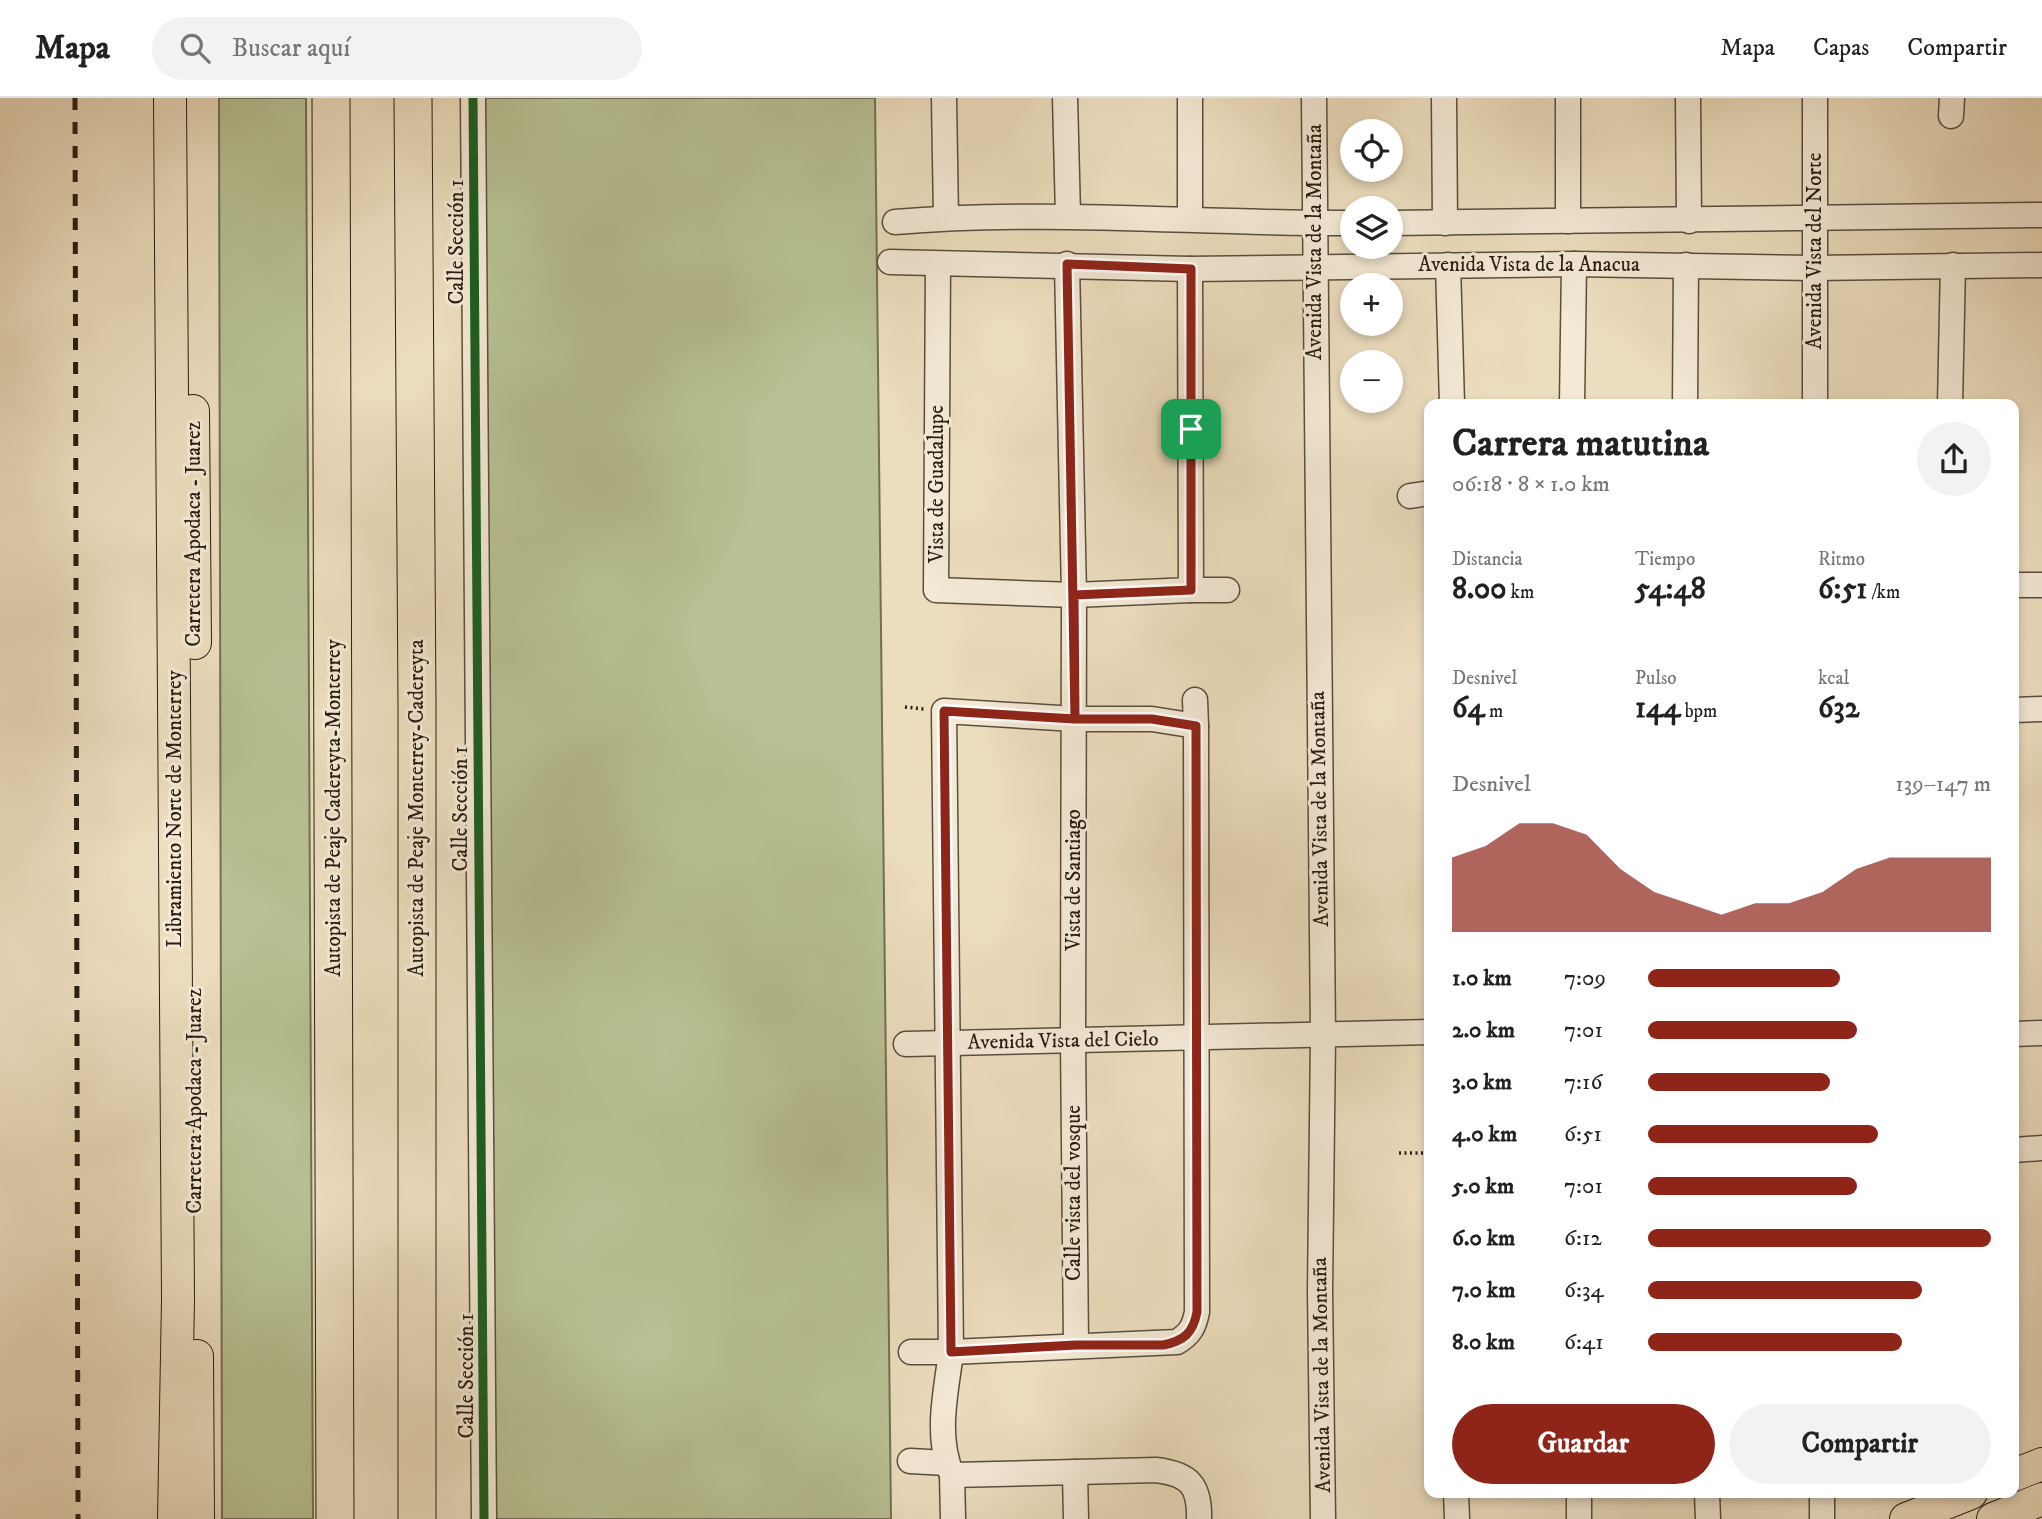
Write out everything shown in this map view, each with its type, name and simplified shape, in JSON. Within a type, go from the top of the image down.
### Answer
[{"type":"highway","name":"Autopista de Peaje Cadereyta-Monterrey","points":[[331,98],[335,1519]]},
{"type":"highway","name":"Autopista de Peaje Monterrey-Cadereyta","points":[[414,98],[417,1519]]},
{"type":"main road","name":"Libramiento Norte de Monterrey","points":[[170,98],[178,1300],[174,1519]]},
{"type":"main road","name":"Carretera Apodaca - Juarez","points":[[190,98],[195,571],[195,1235],[198,1519]]},
{"type":"main road","points":[[2019,1473],[2042,1464]]},
{"type":"main road","points":[[1906,1519],[1953,1498]]},
{"type":"main road","points":[[1993,1519],[2042,1499]]},
{"type":"street","name":"Calle Sección 1","points":[[473,98],[484,1519]]},
{"type":"street","points":[[944,98],[946,218]]},
{"type":"street","points":[[1065,98],[1068,215]]},
{"type":"street","points":[[1190,98],[1190,218]]},
{"type":"street","name":"Avenida Vista de la Montaña","points":[[1314,98],[1323,1519]]},
{"type":"street","points":[[1444,98],[1446,223]]},
{"type":"street","points":[[1568,98],[1568,221]]},
{"type":"street","points":[[1688,98],[1689,221]]},
{"type":"street","name":"Avenida Vista del Norte","points":[[1815,98],[1815,399]]},
{"type":"street","points":[[895,222],[1068,215],[1340,223]]},
{"type":"street","name":"Avenida Vista de la Anacua","points":[[1403,223],[2042,215]]},
{"type":"street","name":"Avenida Vista de la Anacua","points":[[890,262],[1067,264],[1191,269],[1574,264],[1814,268],[2042,265]]},
{"type":"street","name":"Vista de Guadalupe","points":[[938,264],[936,590],[1074,595],[1227,590]]},
{"type":"street","name":"Vista de Santiago","points":[[1067,264],[1075,719],[1073,1041]]},
{"type":"street","points":[[1572,399],[1574,264]]},
{"type":"street","points":[[1448,265],[1452,399]]},
{"type":"street","points":[[1685,399],[1686,265]]},
{"type":"street","points":[[1950,399],[1953,265]]},
{"type":"street","points":[[1191,269],[1191,590]]},
{"type":"street","points":[[2019,585],[2042,585]]},
{"type":"street","points":[[911,1352],[1170,1343],[1188,1335],[1194,1326],[1197,1312],[1195,700]]},
{"type":"street","points":[[2019,710],[2042,709]]},
{"type":"street","points":[[953,1519],[950,1469],[944,1451],[943,1418],[951,1352],[944,711],[1075,719],[1152,719],[1196,726]]},
{"type":"street","name":"Avenida Vista del Cielo","points":[[906,1044],[1424,1032]]},
{"type":"street","points":[[2019,1034],[2042,1033]]},
{"type":"street","name":"Calle vista del vosque","points":[[1073,1041],[1076,1345]]},
{"type":"street","points":[[2019,1150],[2042,1148]]},
{"type":"street","points":[[910,1461],[950,1469],[1075,1472],[1156,1470],[1189,1480],[1198,1496],[1199,1519]]},
{"type":"street","points":[[1075,1472],[1076,1519]]},
{"type":"street","points":[[1457,1498],[1457,1519]]},
{"type":"street","points":[[1579,1498],[1579,1519]]},
{"type":"street","points":[[1707,1498],[1708,1519]]},
{"type":"street","points":[[1822,1498],[1822,1519]]},
{"type":"path","points":[[1399,1153],[1424,1153]]},
{"type":"green space","points":[[219,98],[306,98],[313,1519],[222,1519]]},
{"type":"green space","points":[[483,98],[875,98],[891,1519],[492,1519]]},
{"type":"railway","points":[[75,98],[78,1519]]},
{"type":"cycle path","points":[[473,98],[484,1519]]},
{"type":"cycle path","points":[[944,711],[1075,719],[1152,719],[1196,726],[1197,1312],[1191,1330],[1177,1342],[951,1352],[944,711]]},
{"type":"route","points":[[1191,429],[1191,269],[1067,264],[1075,719],[1152,719],[1196,726],[1197,1312],[1194,1326],[1188,1335],[1177,1342],[1163,1345],[1076,1345],[951,1352],[944,711],[1075,719],[1074,595],[1191,590],[1191,429]]}]
